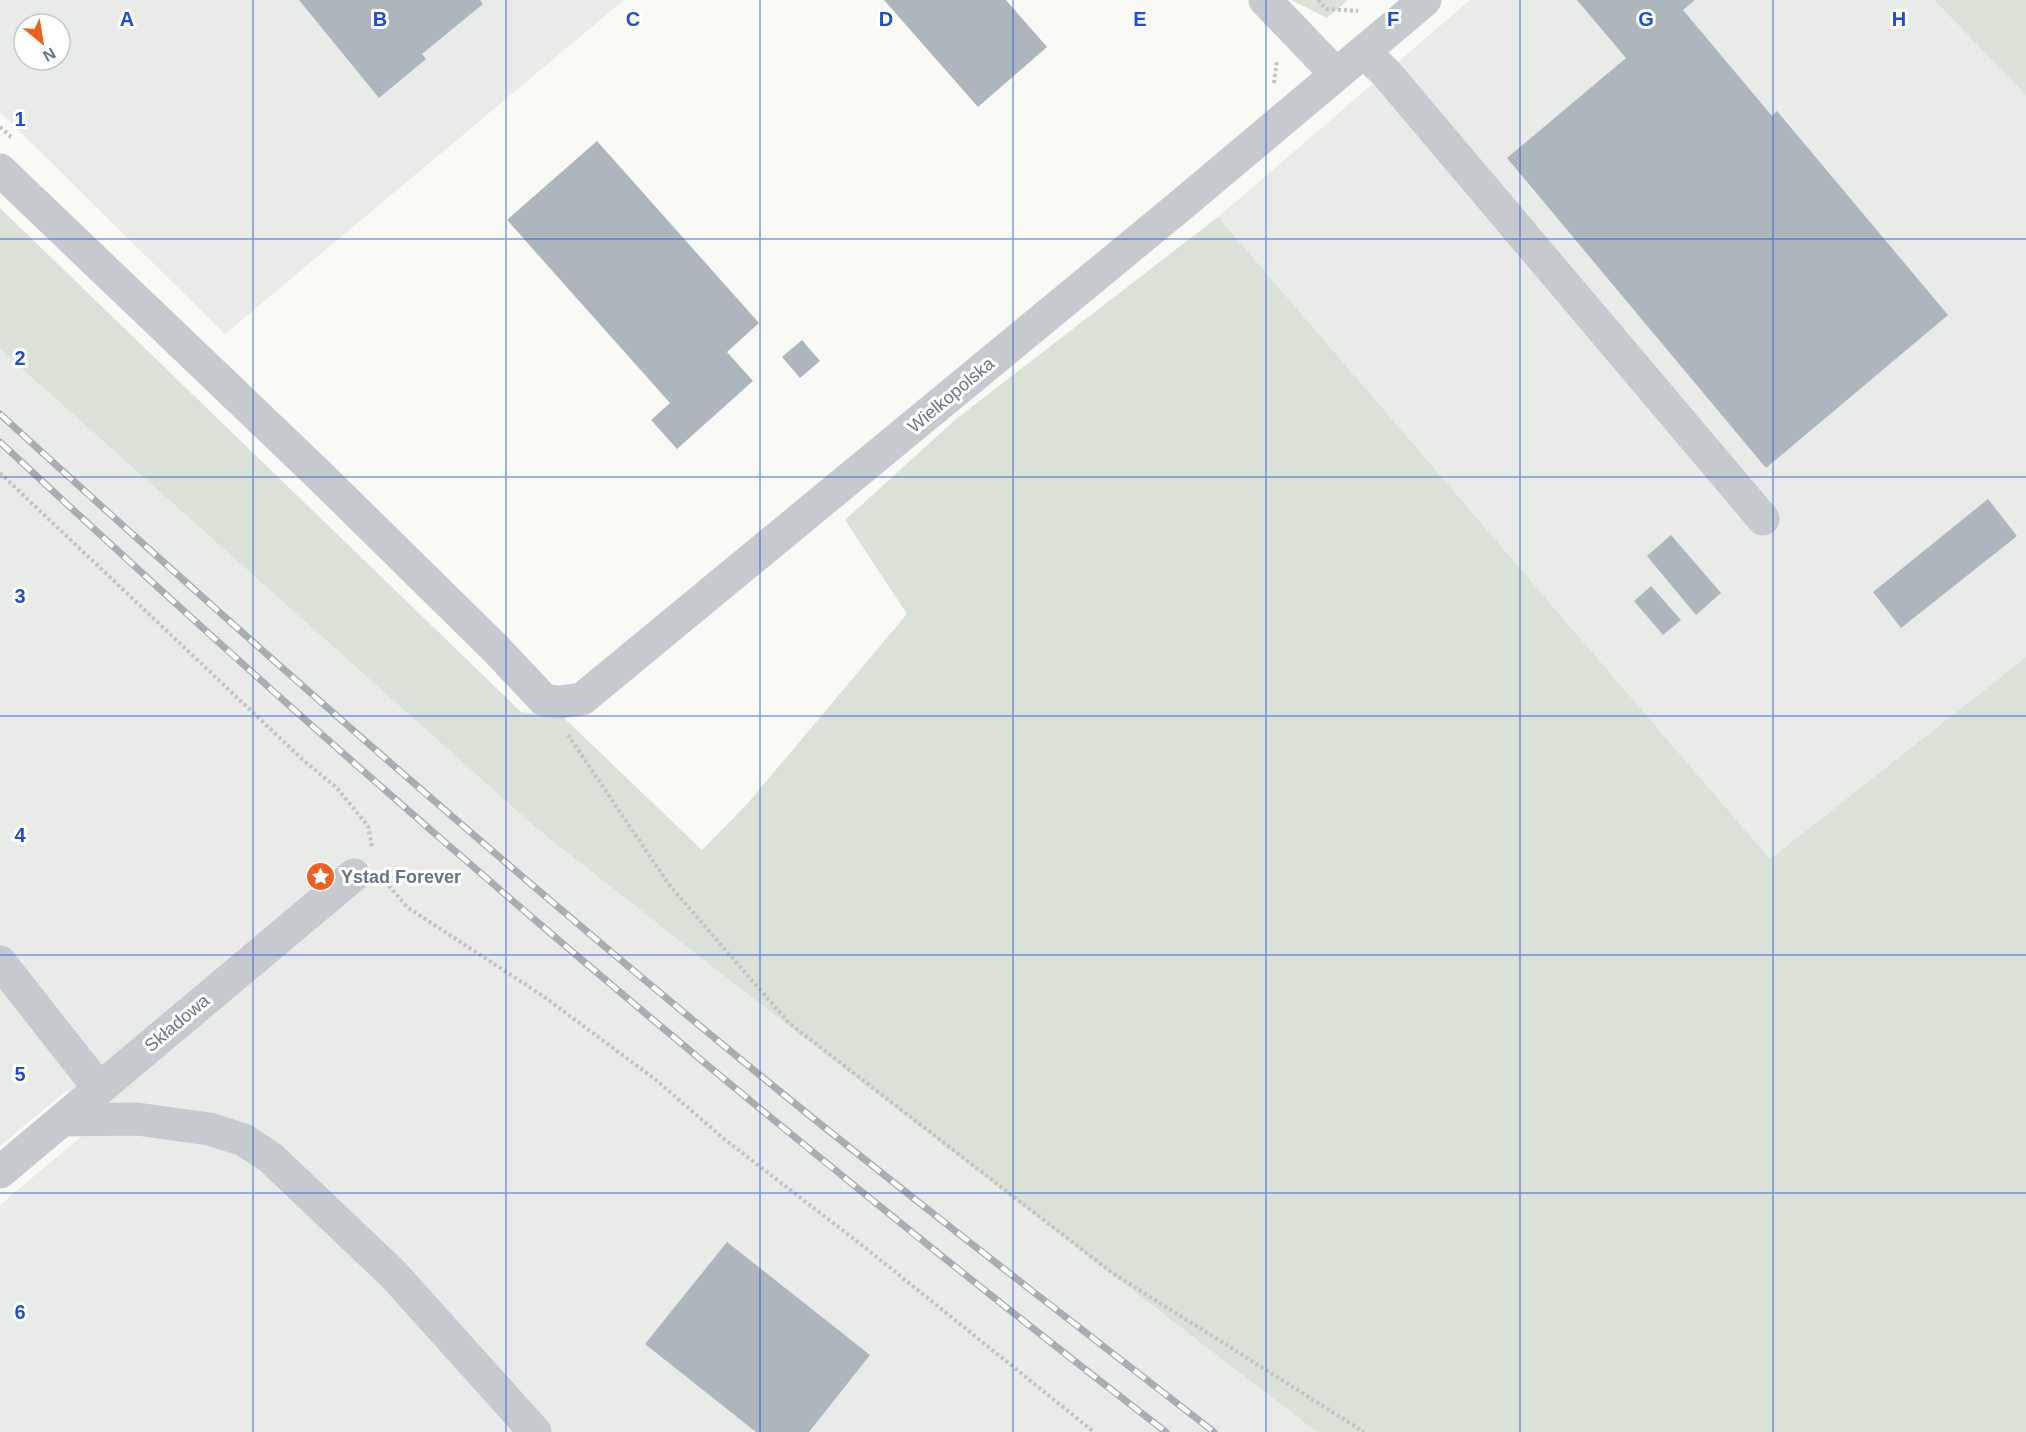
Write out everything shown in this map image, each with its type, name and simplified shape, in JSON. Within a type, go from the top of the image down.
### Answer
[{"type":"street","points":[[1265,0],[1336,74]]},
{"type":"street","name":"Wielkopolska","points":[[552,701],[582,699],[591,692],[1162,221],[1425,0]]},
{"type":"street","points":[[1364,52],[1386,73],[1763,519]]},
{"type":"street","points":[[9,157],[317,473],[552,701]]},
{"type":"street","name":"Składowa","points":[[0,1172],[99,1088],[371,870]]},
{"type":"street","points":[[0,962],[99,1088]]},
{"type":"street","points":[[62,1120],[137,1119],[209,1129],[244,1140],[278,1165],[394,1275],[535,1432]]},
{"type":"path","points":[[1318,0],[1326,9],[1357,12],[1364,6]]},
{"type":"path","points":[[1273,92],[1278,51],[1326,9]]},
{"type":"path","points":[[0,127],[9,157]]},
{"type":"path","points":[[0,473],[294,752],[337,788],[369,826],[371,870],[407,907],[543,996],[656,1080],[723,1138],[863,1246],[1094,1432]]},
{"type":"path","points":[[552,701],[670,886],[789,1023],[1111,1272],[1364,1432]]},
{"type":"shaded area","points":[[0,0],[624,0],[225,334],[0,112]]},
{"type":"shaded area","points":[[1291,0],[1348,0],[1327,18]]},
{"type":"shaded area","points":[[1470,0],[1934,0],[2026,95],[2026,657],[1770,859],[1218,217]]},
{"type":"shaded area","points":[[1934,0],[2026,0],[2026,95]]},
{"type":"shaded area","points":[[0,208],[521,712],[562,716],[702,850],[748,803],[907,614],[845,520],[956,419],[1218,217],[1770,859],[2026,657],[2026,1432],[1317,1432],[732,982],[535,827],[0,349]]},
{"type":"shaded area","points":[[0,349],[535,827],[1318,1432],[0,1432],[0,1205],[96,1124],[67,1090],[0,1146]]},
{"type":"building","points":[[299,0],[480,0],[483,4],[422,54],[426,59],[379,98]]},
{"type":"building","points":[[884,0],[1006,0],[1047,47],[978,107]]},
{"type":"building","points":[[1577,0],[1695,0],[1683,10],[1772,116],[1777,111],[1948,315],[1766,468],[1507,158],[1626,58]]},
{"type":"building","points":[[597,141],[759,323],[727,352],[753,381],[677,449],[651,420],[670,403],[507,220]]},
{"type":"building","points":[[802,340],[820,361],[800,378],[782,357]]},
{"type":"building","points":[[1988,499],[2017,536],[1901,628],[1873,592]]},
{"type":"building","points":[[1671,535],[1721,593],[1696,615],[1647,556]]},
{"type":"building","points":[[1651,586],[1681,620],[1663,635],[1634,601]]},
{"type":"building","points":[[727,1242],[870,1355],[809,1432],[756,1432],[645,1344]]},
{"type":"railway","points":[[0,414],[183,580],[555,905],[861,1157],[1214,1432]]},
{"type":"railway","points":[[0,442],[283,700],[571,951],[866,1195],[1166,1432]]},
{"type":"place","name":"Ystad Forever","points":[[320,877]]}]
